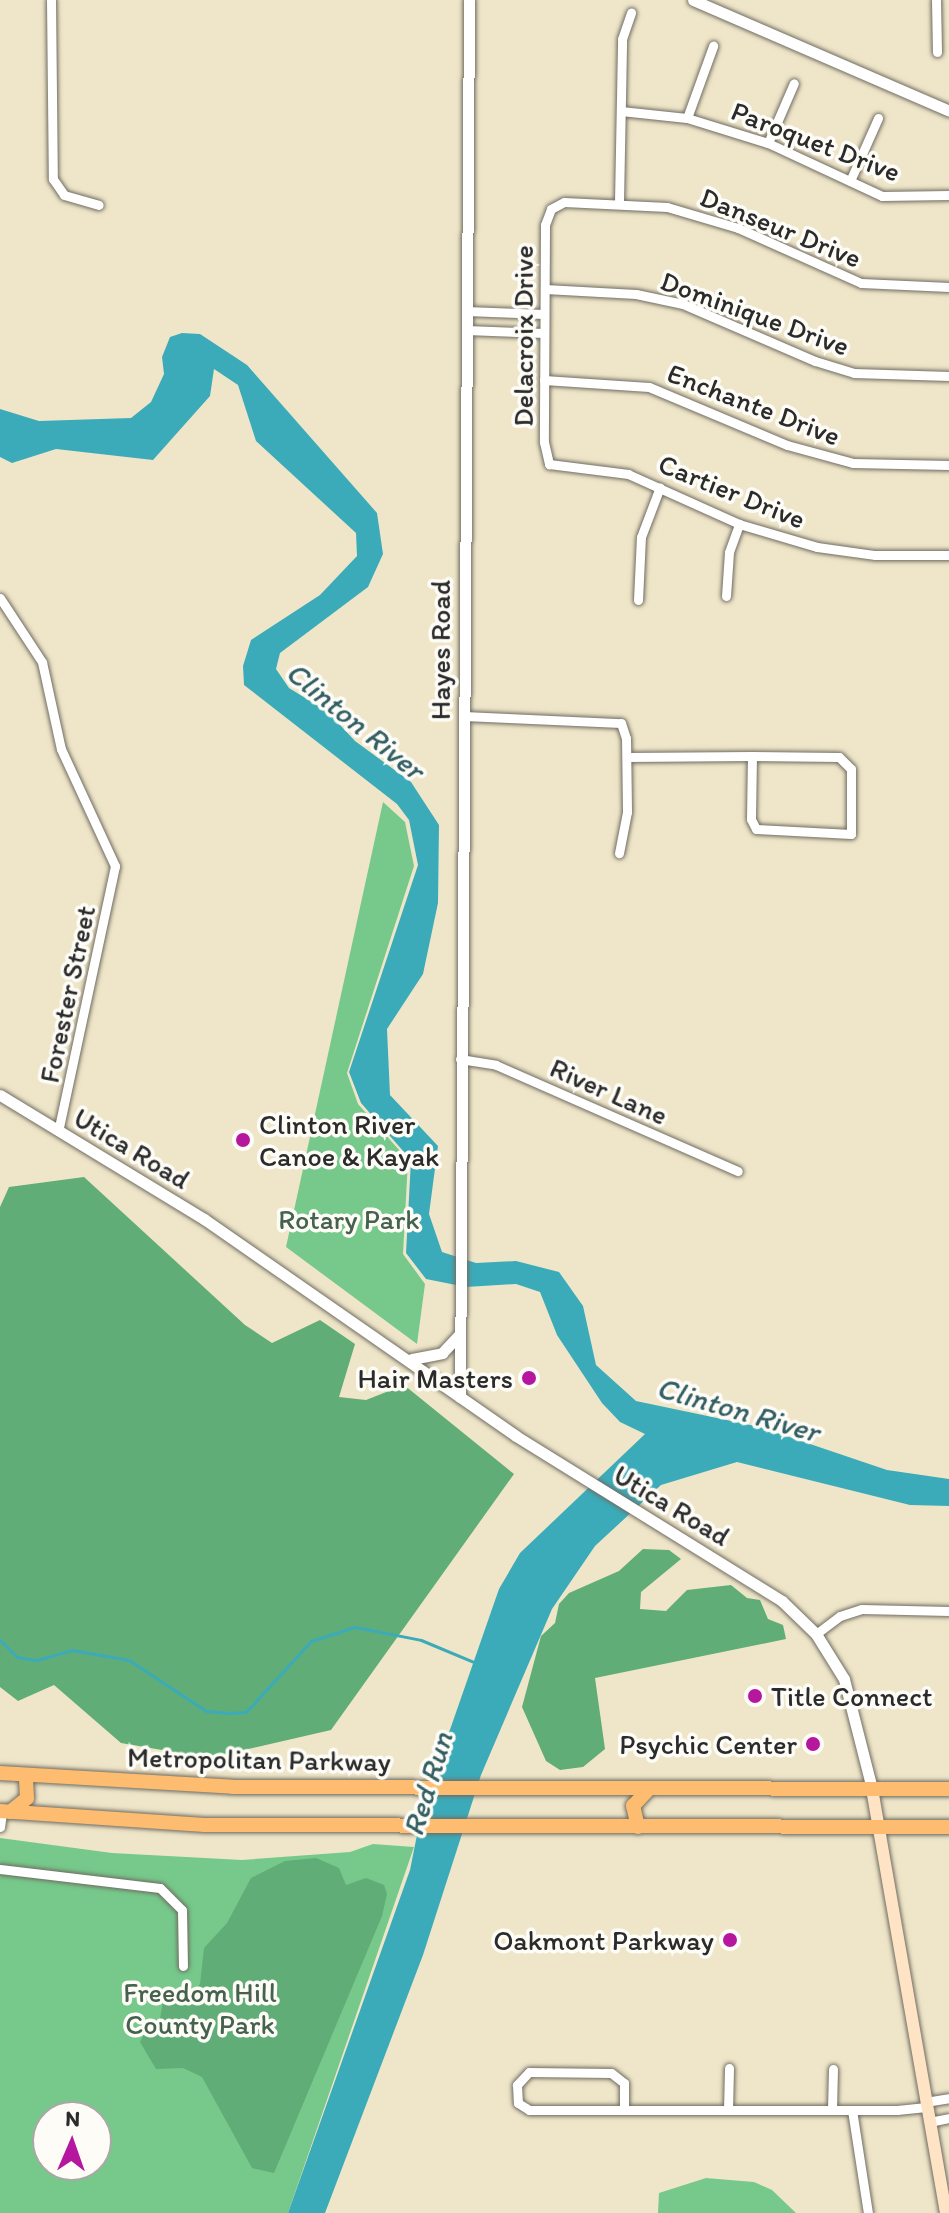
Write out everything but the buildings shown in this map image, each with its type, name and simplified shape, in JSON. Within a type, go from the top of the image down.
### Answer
[{"type":"main road","name":"Metropolitan Parkway","points":[[0,1773],[166,1786],[949,1789]]},
{"type":"main road","points":[[4,1812],[27,1798],[26,1776]]},
{"type":"main road","points":[[638,1827],[633,1806],[649,1789]]},
{"type":"main road","name":"Utica Road","points":[[872,1789],[946,2213]]},
{"type":"main road","points":[[4,1812],[179,1824],[949,1827]]},
{"type":"street","points":[[51,0],[53,179],[64,195],[99,205]]},
{"type":"street","name":"Hayes Road","points":[[460,1397],[469,0]]},
{"type":"street","points":[[693,0],[949,111]]},
{"type":"street","points":[[936,0],[937,52]]},
{"type":"street","points":[[619,202],[622,39],[631,13]]},
{"type":"street","points":[[687,118],[713,46]]},
{"type":"street","points":[[768,143],[794,83]]},
{"type":"street","name":"Paroquet Drive","points":[[621,111],[687,118],[768,143],[850,181],[897,198],[949,195]]},
{"type":"street","points":[[850,181],[878,118]]},
{"type":"street","name":"Danseur Drive","points":[[551,209],[572,201],[619,202],[714,219],[861,283],[949,287]]},
{"type":"street","name":"Delacroix Drive","points":[[549,464],[544,314],[545,225],[551,209]]},
{"type":"street","name":"Dominique Drive","points":[[545,289],[636,294],[683,304],[815,361],[854,373],[949,376]]},
{"type":"street","points":[[466,311],[544,314]]},
{"type":"street","points":[[466,330],[544,333]]},
{"type":"street","name":"Enchante Drive","points":[[544,380],[649,387],[787,445],[842,461],[949,465]]},
{"type":"street","name":"Cartier Drive","points":[[549,464],[618,472],[660,487],[739,524],[841,551],[949,555]]},
{"type":"street","points":[[638,600],[641,537],[660,487]]},
{"type":"street","points":[[726,596],[729,552],[739,524]]},
{"type":"street","name":"Forester Street","points":[[0,598],[42,662],[61,749],[115,866],[58,1131]]},
{"type":"street","points":[[464,716],[617,721],[625,728],[627,812],[619,853]]},
{"type":"street","points":[[627,757],[752,756],[834,756],[847,761],[851,834],[756,829],[751,819],[752,756]]},
{"type":"street","name":"River Lane","points":[[460,1059],[496,1065],[738,1171]]},
{"type":"street","name":"Utica Road","points":[[0,1095],[204,1219],[581,1478],[765,1589],[816,1634],[852,1699],[872,1789]]},
{"type":"street","points":[[412,1359],[442,1353],[460,1334]]},
{"type":"street","points":[[816,1634],[840,1616],[862,1609],[949,1611]]},
{"type":"street","points":[[0,1827],[4,1812]]},
{"type":"street","points":[[0,1869],[160,1888],[182,1910],[183,1966]]},
{"type":"street","points":[[728,2110],[729,2068]]},
{"type":"street","points":[[832,2110],[833,2069]]},
{"type":"street","points":[[624,2110],[624,2083],[611,2073],[529,2072],[517,2085],[518,2103],[529,2110],[624,2110],[728,2110],[832,2110],[852,2110],[926,2104],[949,2098]]},
{"type":"street","points":[[852,2110],[868,2213]]},
{"type":"street","points":[[929,2122],[949,2118]]},
{"type":"green space","name":"Rotary Park","points":[[383,802],[405,822],[414,866],[347,1073],[358,1104],[408,1160],[403,1254],[425,1284],[417,1344],[286,1247]]},
{"type":"green space","points":[[84,1177],[245,1325],[272,1343],[320,1320],[355,1344],[339,1397],[366,1400],[404,1385],[514,1474],[331,1730],[209,1758],[121,1743],[54,1685],[18,1701],[0,1687],[0,1207],[9,1187]]},
{"type":"green space","points":[[643,1549],[669,1550],[681,1559],[641,1592],[640,1609],[666,1611],[687,1590],[731,1585],[747,1598],[760,1600],[768,1619],[783,1625],[786,1639],[595,1678],[605,1749],[583,1767],[560,1770],[546,1761],[522,1707],[541,1636],[555,1623],[559,1604],[569,1593],[619,1571]]},
{"type":"green space","name":"Freedom Hill County Park","points":[[0,1838],[112,1853],[242,1860],[350,1852],[373,1844],[414,1847],[288,2213],[0,2213]]},
{"type":"green space","points":[[316,1858],[339,1868],[346,1885],[366,1878],[384,1885],[387,1894],[382,1916],[274,2173],[252,2168],[202,2077],[183,2068],[156,2069],[140,2042],[145,2032],[158,2029],[163,2002],[190,1996],[200,1984],[204,1948],[227,1923],[251,1878],[285,1861]]},
{"type":"green space","points":[[706,2178],[754,2182],[772,2190],[796,2213],[658,2213],[659,2193]]},
{"type":"water","points":[[182,333],[200,334],[247,365],[377,513],[383,554],[368,587],[280,653],[276,669],[289,688],[328,712],[355,741],[411,782],[439,825],[438,903],[423,974],[387,1029],[390,1095],[438,1146],[429,1214],[442,1252],[476,1263],[516,1261],[559,1272],[583,1306],[596,1365],[636,1401],[760,1427],[887,1470],[949,1479],[949,1506],[910,1505],[737,1462],[661,1485],[595,1546],[552,1609],[481,1775],[423,1955],[325,2213],[288,2213],[410,1870],[422,1810],[499,1589],[520,1553],[645,1434],[620,1422],[602,1403],[557,1335],[540,1292],[516,1284],[466,1287],[426,1279],[406,1253],[411,1160],[361,1103],[349,1072],[418,865],[409,820],[397,804],[244,685],[243,666],[251,640],[320,595],[357,556],[356,533],[256,441],[238,385],[214,369],[210,396],[153,460],[56,449],[12,463],[0,457],[0,409],[39,421],[131,418],[151,402],[164,374],[162,357],[170,337]]},
{"type":"waterway","points":[[0,1640],[17,1657],[37,1660],[72,1650],[129,1660],[206,1711],[229,1713],[246,1712],[311,1641],[355,1627],[421,1640],[476,1663]]},
{"type":"place","name":"Clinton River Canoe & Kayak","points":[[243,1140]]},
{"type":"place","name":"Hair Masters","points":[[529,1378]]},
{"type":"place","name":"Title Connect","points":[[755,1696]]},
{"type":"place","name":"Psychic Center","points":[[813,1744]]},
{"type":"place","name":"Oakmont Parkway","points":[[730,1940]]},
{"type":"water label","name":"Clinton River","points":[[355,721]]},
{"type":"water label","name":"Clinton River","points":[[738,1410]]},
{"type":"water label","name":"Red Run","points":[[428,1784]]}]
